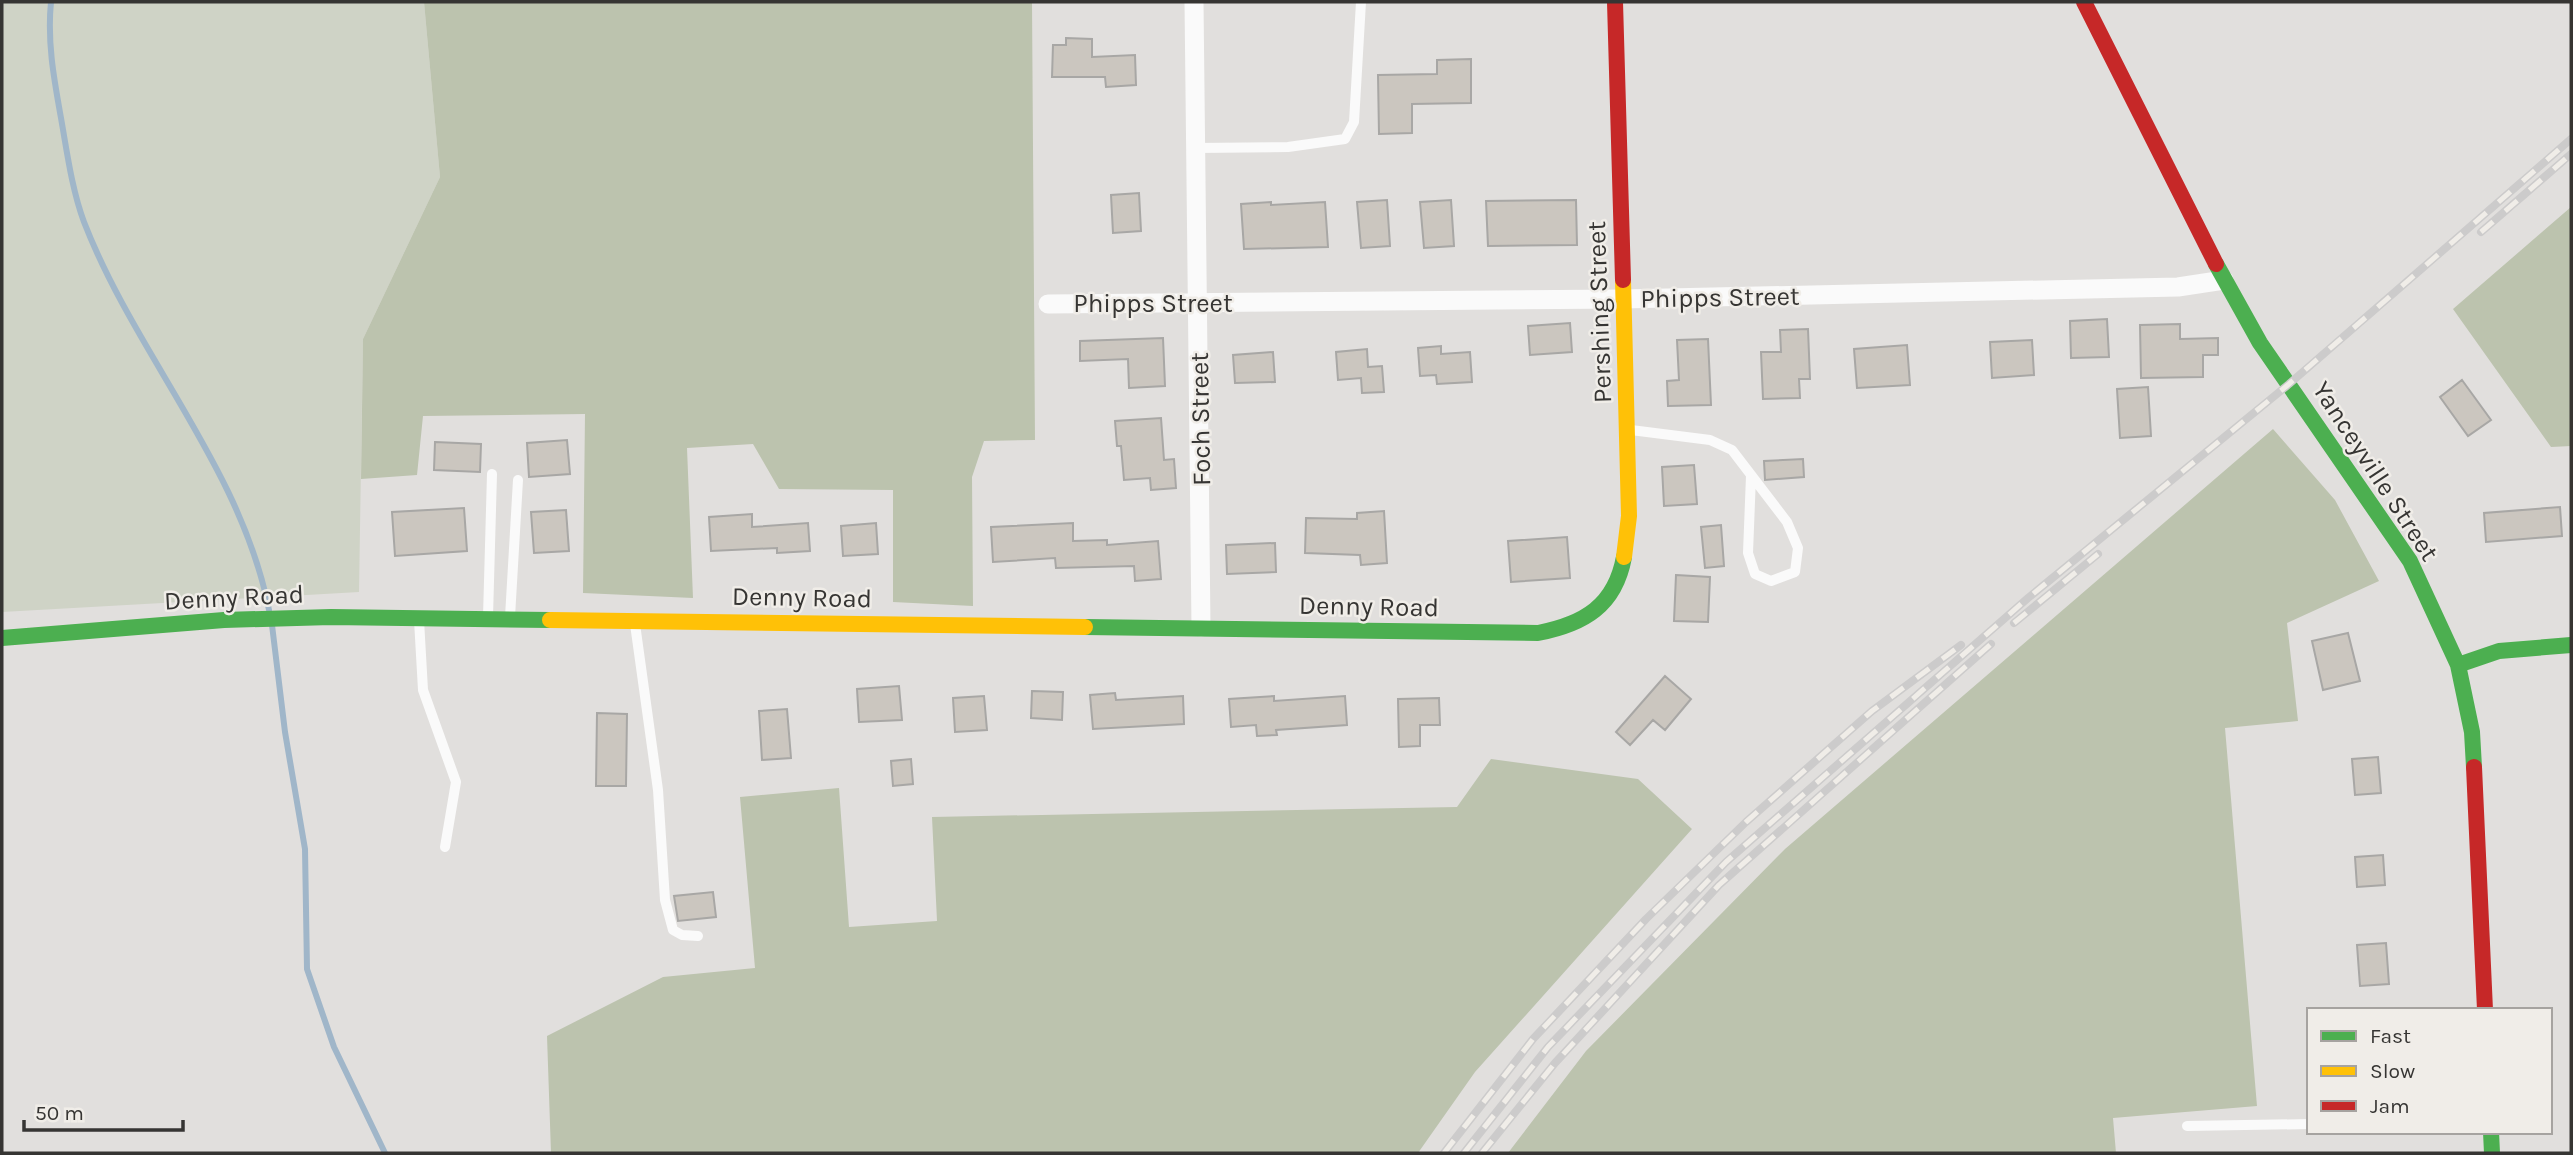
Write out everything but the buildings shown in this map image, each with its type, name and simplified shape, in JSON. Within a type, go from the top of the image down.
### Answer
[{"type":"street","name":"Foch Street","points":[[1194,2],[1201,627]]},
{"type":"street","name":"Pershing Street","points":[[1599,614],[1616,587],[1626,559],[1629,516],[1615,2]]},
{"type":"street","name":"Yanceyville Street","points":[[2084,2],[2224,280],[2260,343],[2410,561],[2458,665],[2472,732],[2485,1008]]},
{"type":"street","name":"Phipps Street","points":[[1048,304],[1622,299],[2178,287],[2224,280]]},
{"type":"street","name":"Denny Road","points":[[2,638],[224,620],[419,617],[1538,634],[1569,629],[1599,614]]},
{"type":"street","points":[[2458,665],[2499,650],[2571,645]]},
{"type":"street","points":[[2491,1134],[2492,1153]]},
{"type":"lane","points":[[1196,148],[1288,147],[1345,139],[1354,122],[1361,2]]},
{"type":"lane","points":[[1627,430],[1710,440],[1732,450],[1787,523],[1798,548],[1795,572],[1771,582],[1755,574],[1748,553],[1751,476]]},
{"type":"lane","points":[[488,618],[492,474]]},
{"type":"lane","points":[[510,618],[518,480]]},
{"type":"lane","points":[[419,617],[423,690],[456,782],[445,847]]},
{"type":"lane","points":[[635,620],[658,790],[665,901],[673,930],[682,935],[698,936]]},
{"type":"lane","points":[[2187,1126],[2307,1124]]},
{"type":"shaded area","points":[[2,2],[424,2],[440,177],[363,339],[359,592],[2,612]]},
{"type":"green space","points":[[424,2],[1032,2],[1035,440],[984,441],[972,477],[973,606],[893,602],[893,490],[779,489],[753,444],[687,448],[693,598],[583,593],[585,414],[423,416],[417,475],[361,479],[363,339],[440,177]]},
{"type":"green space","points":[[2571,207],[2571,446],[2551,447],[2453,309]]},
{"type":"green space","points":[[2273,429],[2335,500],[2379,581],[2287,623],[2298,721],[2225,728],[2257,1106],[2113,1118],[2116,1153],[1508,1153],[1586,1051],[1785,849]]},
{"type":"green space","points":[[1491,759],[1638,779],[1692,829],[1475,1072],[1418,1153],[551,1153],[547,1036],[663,977],[755,968],[740,797],[839,788],[849,927],[937,921],[932,817],[1457,807]]},
{"type":"waterway","points":[[51,2],[50,32],[54,75],[70,171],[84,222],[131,319],[186,413],[236,508],[255,558],[269,610]]},
{"type":"waterway","points":[[272,625],[285,732],[305,849],[307,969],[334,1047],[385,1153]]},
{"type":"railway","points":[[1464,1153],[1548,1047],[1726,862],[2028,598],[2289,384],[2571,139]]},
{"type":"railway","points":[[2481,232],[2571,154]]},
{"type":"railway","points":[[2014,623],[2098,554]]},
{"type":"railway","points":[[1482,1153],[1555,1063],[1719,885],[1991,644]]},
{"type":"railway","points":[[1444,1153],[1533,1039],[1646,919],[1746,822],[1872,711],[1961,645]]},
{"type":"traffic: fast","points":[[2216,264],[2260,343],[2410,561],[2458,665],[2472,732],[2474,767]]},
{"type":"traffic: fast","points":[[1085,627],[1538,633],[1570,624],[1595,610],[1613,588],[1624,557]]},
{"type":"traffic: fast","points":[[2,638],[224,620],[331,617],[550,620]]},
{"type":"traffic: fast","points":[[2458,665],[2499,651],[2571,645]]},
{"type":"traffic: fast","points":[[2491,1134],[2492,1153]]},
{"type":"traffic: slow","points":[[1623,280],[1629,516],[1624,557]]},
{"type":"traffic: slow","points":[[550,620],[1085,627]]},
{"type":"traffic: jam","points":[[1615,2],[1623,280]]},
{"type":"traffic: jam","points":[[2084,2],[2216,264]]},
{"type":"traffic: jam","points":[[2474,767],[2485,1008]]}]
